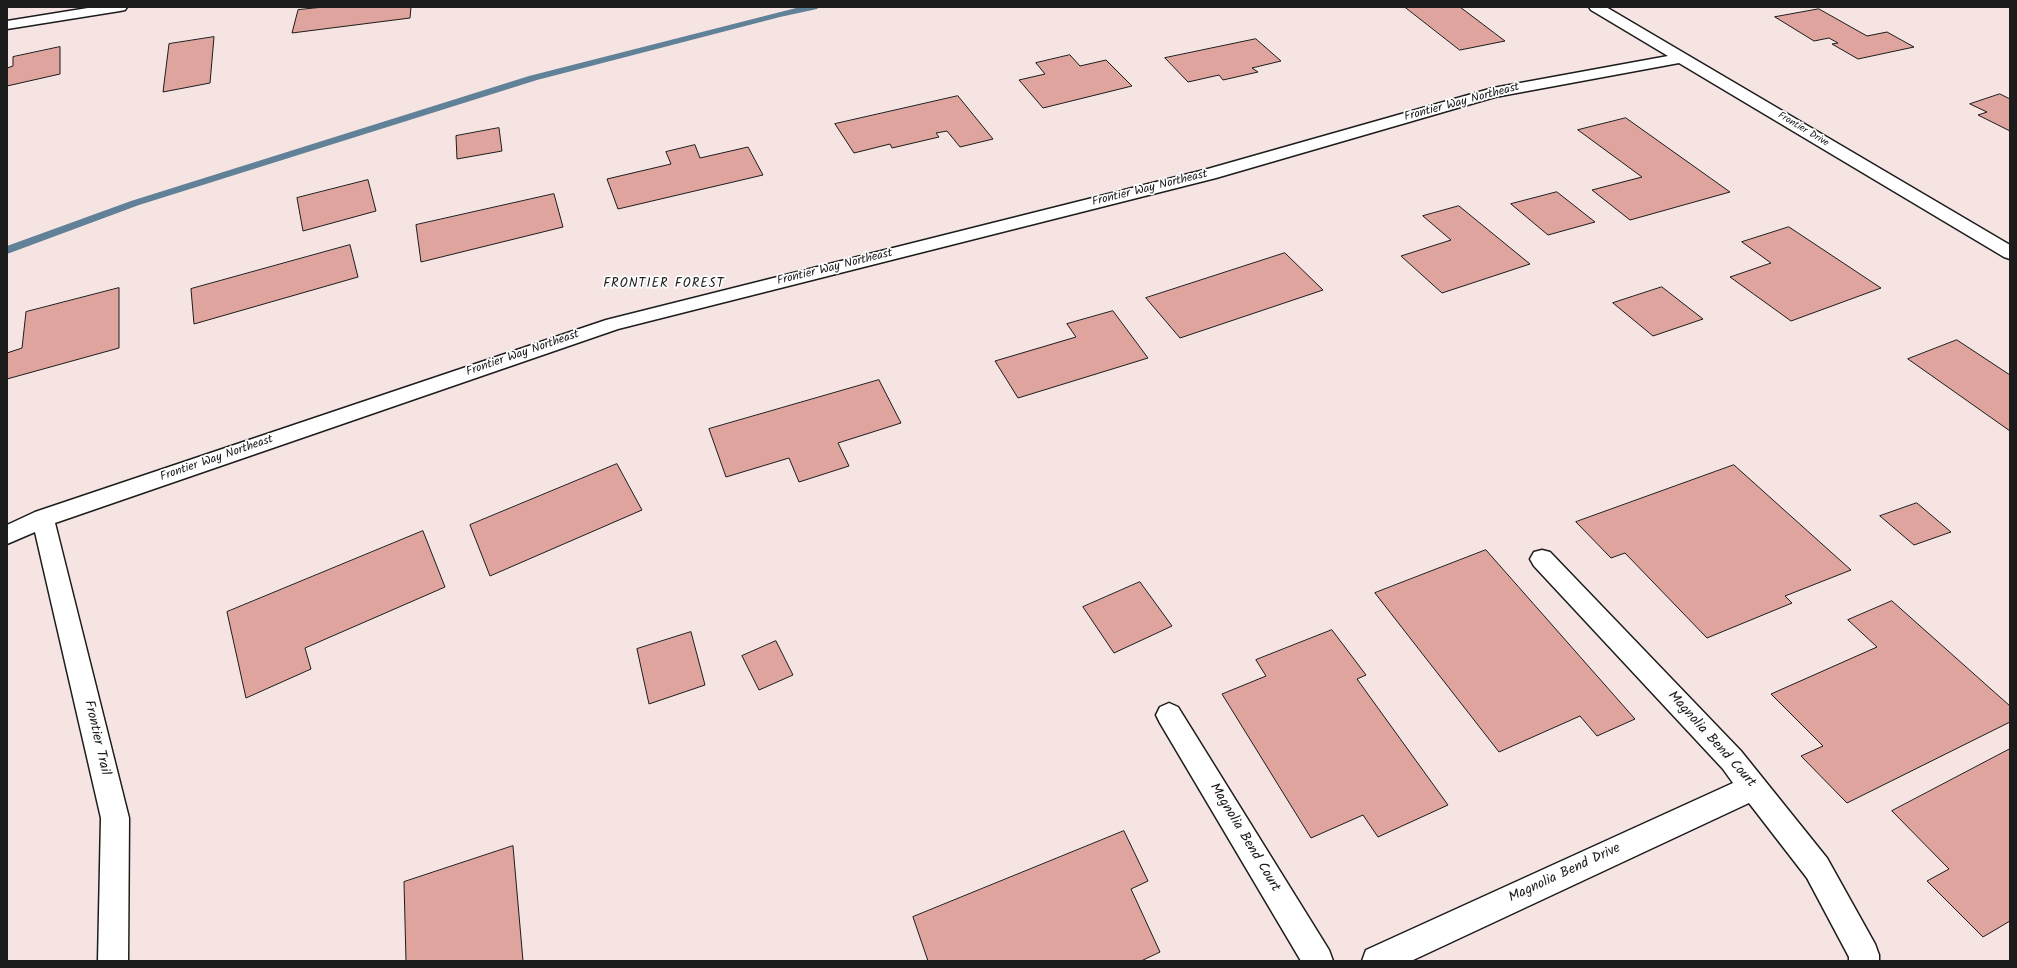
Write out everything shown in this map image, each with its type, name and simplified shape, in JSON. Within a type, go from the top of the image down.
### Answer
[{"type":"street","points":[[7,25],[120,7]]},
{"type":"street","name":"Frontier Drive","points":[[1596,7],[2010,253]]},
{"type":"street","name":"Frontier Way Northeast","points":[[7,535],[43,518],[613,324],[1210,174],[1493,93],[1680,58]]},
{"type":"street","name":"Frontier Trail","points":[[43,518],[115,818],[113,961]]},
{"type":"street","name":"Magnolia Bend Court","points":[[1542,559],[1732,760],[1817,868],[1864,955],[1864,961]]},
{"type":"street","name":"Magnolia Bend Court","points":[[1169,715],[1318,961]]},
{"type":"street","name":"Magnolia Bend Drive","points":[[1377,961],[1753,787]]},
{"type":"building","points":[[324,7],[411,7],[410,18],[292,33],[298,10]]},
{"type":"building","points":[[1405,7],[1460,7],[1505,41],[1460,50]]},
{"type":"building","points":[[1819,9],[1867,36],[1887,32],[1914,47],[1858,59],[1832,44],[1838,43],[1829,38],[1814,41],[1775,17]]},
{"type":"building","points":[[214,37],[210,83],[163,92],[169,44]]},
{"type":"building","points":[[1256,39],[1281,61],[1252,68],[1258,72],[1223,80],[1219,75],[1188,82],[1165,58]]},
{"type":"building","points":[[60,47],[60,74],[7,86],[7,68],[13,66],[13,57]]},
{"type":"building","points":[[1070,55],[1080,66],[1106,60],[1132,86],[1043,108],[1019,80],[1045,74],[1036,63]]},
{"type":"building","points":[[2000,94],[2010,99],[2010,131],[1978,115],[1987,112],[1970,104]]},
{"type":"building","points":[[958,96],[993,139],[960,147],[947,131],[936,133],[939,137],[892,148],[890,144],[854,153],[835,124]]},
{"type":"building","points":[[1626,118],[1730,192],[1630,220],[1592,190],[1642,177],[1578,130]]},
{"type":"building","points":[[499,128],[502,151],[457,159],[456,136]]},
{"type":"building","points":[[695,145],[700,158],[748,147],[763,175],[618,209],[607,179],[671,164],[666,152]]},
{"type":"building","points":[[368,180],[376,211],[303,231],[297,198]]},
{"type":"building","points":[[1557,192],[1595,222],[1548,235],[1511,204]]},
{"type":"building","points":[[554,194],[563,227],[421,262],[416,225]]},
{"type":"building","points":[[1459,206],[1530,264],[1442,293],[1401,256],[1451,240],[1423,216]]},
{"type":"building","points":[[1789,227],[1881,288],[1791,321],[1730,277],[1771,263],[1742,242]]},
{"type":"building","points":[[350,245],[358,277],[194,324],[191,289]]},
{"type":"building","points":[[1285,253],[1323,290],[1180,338],[1146,298]]},
{"type":"building","points":[[1662,287],[1703,319],[1653,336],[1613,303]]},
{"type":"building","points":[[119,288],[119,348],[7,379],[7,353],[22,348],[26,312]]},
{"type":"building","points":[[1113,311],[1148,358],[1018,398],[995,361],[1076,337],[1067,324]]},
{"type":"building","points":[[1957,340],[2010,375],[2010,431],[1908,359]]},
{"type":"building","points":[[879,380],[901,423],[838,443],[849,466],[799,482],[789,458],[726,477],[709,429]]},
{"type":"building","points":[[617,464],[642,510],[490,576],[470,525]]},
{"type":"building","points":[[1734,465],[1851,570],[1785,596],[1792,603],[1707,638],[1625,553],[1611,558],[1576,522]]},
{"type":"building","points":[[1917,503],[1951,532],[1914,545],[1880,516]]},
{"type":"building","points":[[423,531],[445,587],[305,648],[311,669],[246,698],[227,612]]},
{"type":"building","points":[[1486,550],[1635,719],[1597,736],[1580,716],[1499,752],[1375,593]]},
{"type":"building","points":[[1140,582],[1172,626],[1114,653],[1083,607]]},
{"type":"building","points":[[1892,601],[2010,706],[2010,722],[1847,803],[1801,756],[1823,746],[1771,694],[1877,647],[1848,620]]},
{"type":"building","points":[[1332,630],[1366,675],[1357,679],[1448,805],[1378,837],[1363,815],[1311,838],[1222,694],[1266,676],[1256,660]]},
{"type":"building","points":[[691,632],[705,685],[649,704],[637,649]]},
{"type":"building","points":[[776,641],[793,675],[759,690],[742,656]]},
{"type":"building","points":[[2010,749],[2010,921],[1983,937],[1927,881],[1949,869],[1892,811]]},
{"type":"building","points":[[1124,831],[1148,881],[1131,889],[1160,952],[1141,961],[928,961],[913,917]]},
{"type":"building","points":[[513,846],[523,961],[406,961],[404,882]]},
{"type":"waterway","points":[[7,250],[135,203],[533,78],[779,14],[814,7]]},
{"type":"district","name":"FRONTIER FOREST","points":[[664,285]]}]
